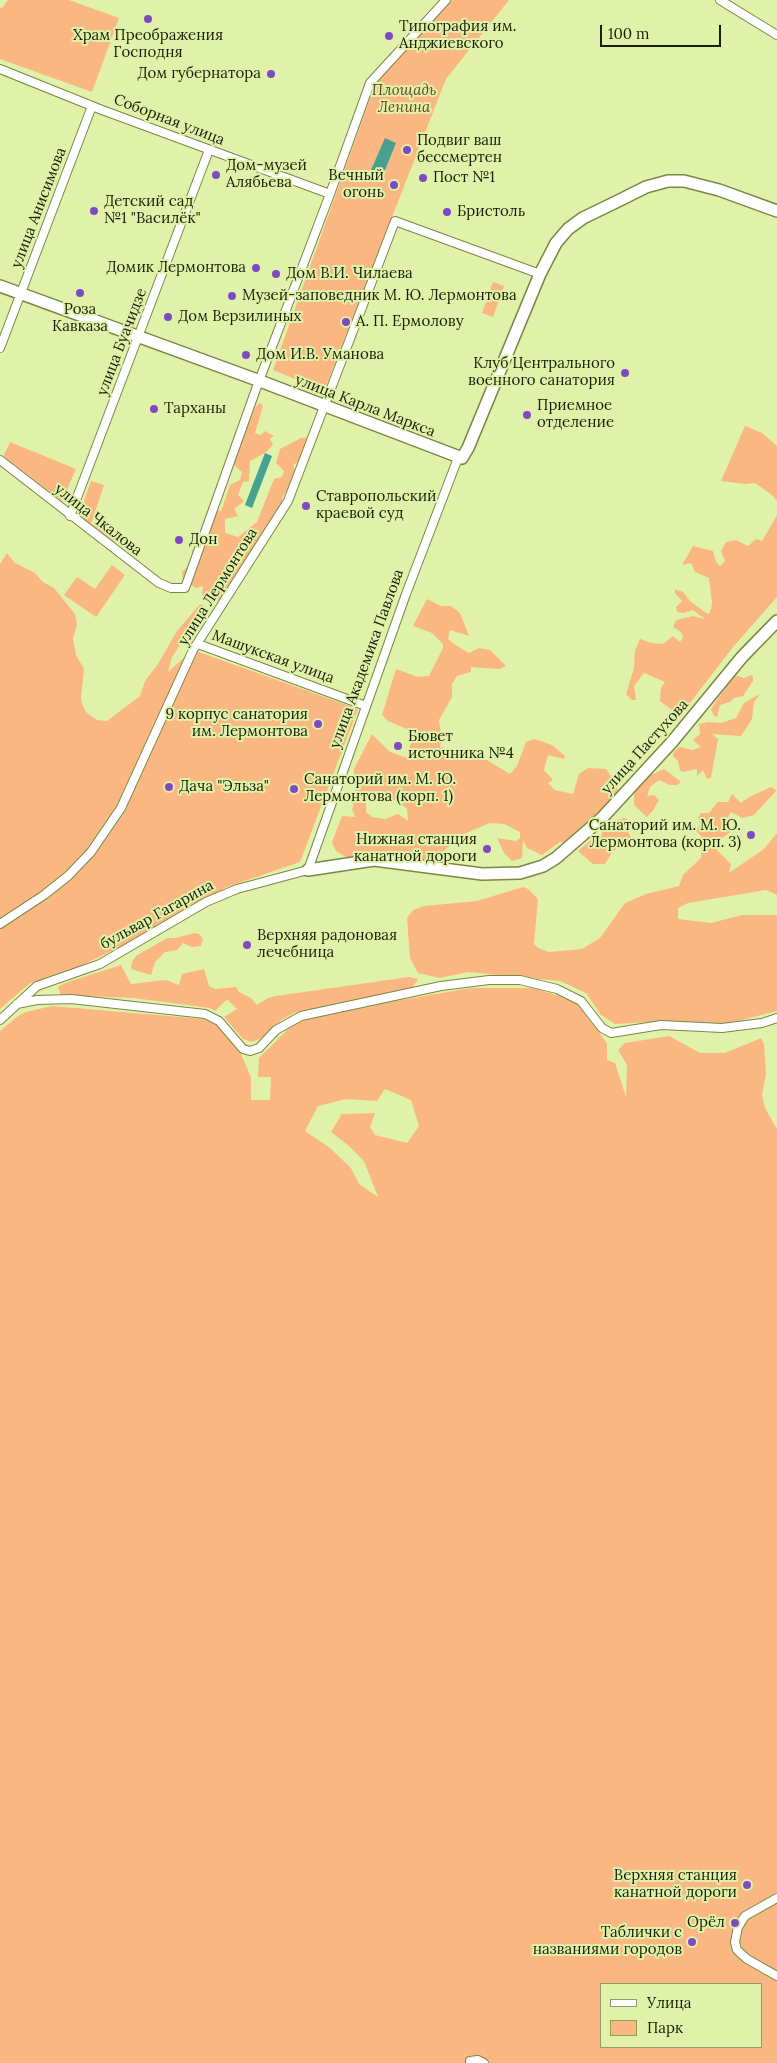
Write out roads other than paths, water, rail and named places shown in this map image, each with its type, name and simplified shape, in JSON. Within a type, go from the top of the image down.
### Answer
[{"type":"street","name":"улица Лермонтова","points":[[185,588],[370,83],[446,0]]},
{"type":"street","points":[[720,0],[730,3],[777,34]]},
{"type":"street","name":"Соборная улица","points":[[0,69],[92,106],[330,194]]},
{"type":"street","name":"улица Анисимова","points":[[0,348],[92,106]]},
{"type":"street","name":"улица Буачидзе","points":[[70,516],[209,150]]},
{"type":"street","name":"улица Академика Павлова","points":[[308,870],[406,594],[461,457],[540,274],[556,243],[568,229],[583,218],[646,188],[668,181],[684,181],[719,190],[777,211]]},
{"type":"street","name":"улица Лермонтова","points":[[0,924],[44,895],[68,876],[91,852],[121,808],[193,650],[288,501],[395,221],[540,274]]},
{"type":"street","name":"улица Карла Маркса","points":[[0,286],[461,457]]},
{"type":"street","name":"улица Чкалова","points":[[0,460],[158,583],[171,588],[185,588]]},
{"type":"street","name":"улица Пастухова","points":[[520,873],[531,871],[556,858],[602,818],[672,742],[742,657],[777,621]]},
{"type":"street","name":"Машукская улица","points":[[198,644],[366,706]]},
{"type":"street","name":"бульвар Гагарина","points":[[0,1020],[38,986],[100,964],[206,902],[237,889],[308,870],[374,860],[482,874],[520,873]]},
{"type":"street","points":[[17,1004],[36,1000],[71,999],[205,1014],[219,1021],[243,1049],[250,1051],[259,1048],[276,1030],[301,1016],[440,986],[489,980],[520,980],[557,989],[581,1001],[602,1028],[611,1033],[661,1025],[722,1028],[762,1023],[777,1018]]},
{"type":"street","points":[[777,1898],[745,1916],[738,1927],[735,1942],[737,1950],[747,1959],[777,1976]]},
{"type":"street","points":[[470,2063],[470,2061],[478,2060],[484,2063]]},
{"type":"water","points":[[385,138],[396,143],[383,175],[371,170]]},
{"type":"water","points":[[265,453],[272,456],[252,508],[245,505]]},
{"type":"place","name":"Храм Преображения Господня","points":[[148,19]]},
{"type":"place","name":"Типография им. Анджиевского","points":[[389,36]]},
{"type":"place","name":"Дом губернатора","points":[[271,74]]},
{"type":"place","name":"Подвиг ваш бессмертен","points":[[407,150]]},
{"type":"place","name":"Дом-музей Алябьева","points":[[216,175]]},
{"type":"place","name":"Пост №1","points":[[423,178]]},
{"type":"place","name":"Вечный огонь","points":[[394,185]]},
{"type":"place","name":"Детский сад №1 \"Василёк\"","points":[[94,211]]},
{"type":"place","name":"Бристоль","points":[[447,212]]},
{"type":"place","name":"Домик Лермонтова","points":[[256,268]]},
{"type":"place","name":"Дом В.И. Чилаева","points":[[276,274]]},
{"type":"place","name":"Роза Кавказа","points":[[80,293]]},
{"type":"place","name":"Музей-заповедник М. Ю. Лермонтова","points":[[232,296]]},
{"type":"place","name":"Дом Верзилиных","points":[[168,317]]},
{"type":"place","name":"А. П. Ермолову","points":[[346,322]]},
{"type":"place","name":"Дом И.В. Уманова","points":[[246,355]]},
{"type":"place","name":"Клуб Центрального военного санатория","points":[[625,373]]},
{"type":"place","name":"Тарханы","points":[[154,409]]},
{"type":"place","name":"Приемное отделение","points":[[527,415]]},
{"type":"place","name":"Ставропольский краевой суд","points":[[306,506]]},
{"type":"place","name":"Дон","points":[[179,540]]},
{"type":"place","name":"9 корпус санатория им. Лермонтова","points":[[318,724]]},
{"type":"place","name":"Бювет источника №4","points":[[398,746]]},
{"type":"place","name":"Дача \"Эльза\"","points":[[169,787]]},
{"type":"place","name":"Санаторий им. М. Ю. Лермонтова (корп. 1)","points":[[294,789]]},
{"type":"place","name":"Санаторий им. М. Ю. Лермонтова (корп. 3)","points":[[751,835]]},
{"type":"place","name":"Нижная станция канатной дороги","points":[[487,849]]},
{"type":"place","name":"Верхняя радоновая лечебница","points":[[247,945]]},
{"type":"place","name":"Верхняя станция канатной дороги","points":[[747,1885]]},
{"type":"place","name":"Орёл","points":[[735,1923]]},
{"type":"place","name":"Таблички с названиями городов","points":[[692,1942]]},
{"type":"park label","name":"Площадь Ленина","points":[[404,100]]}]
